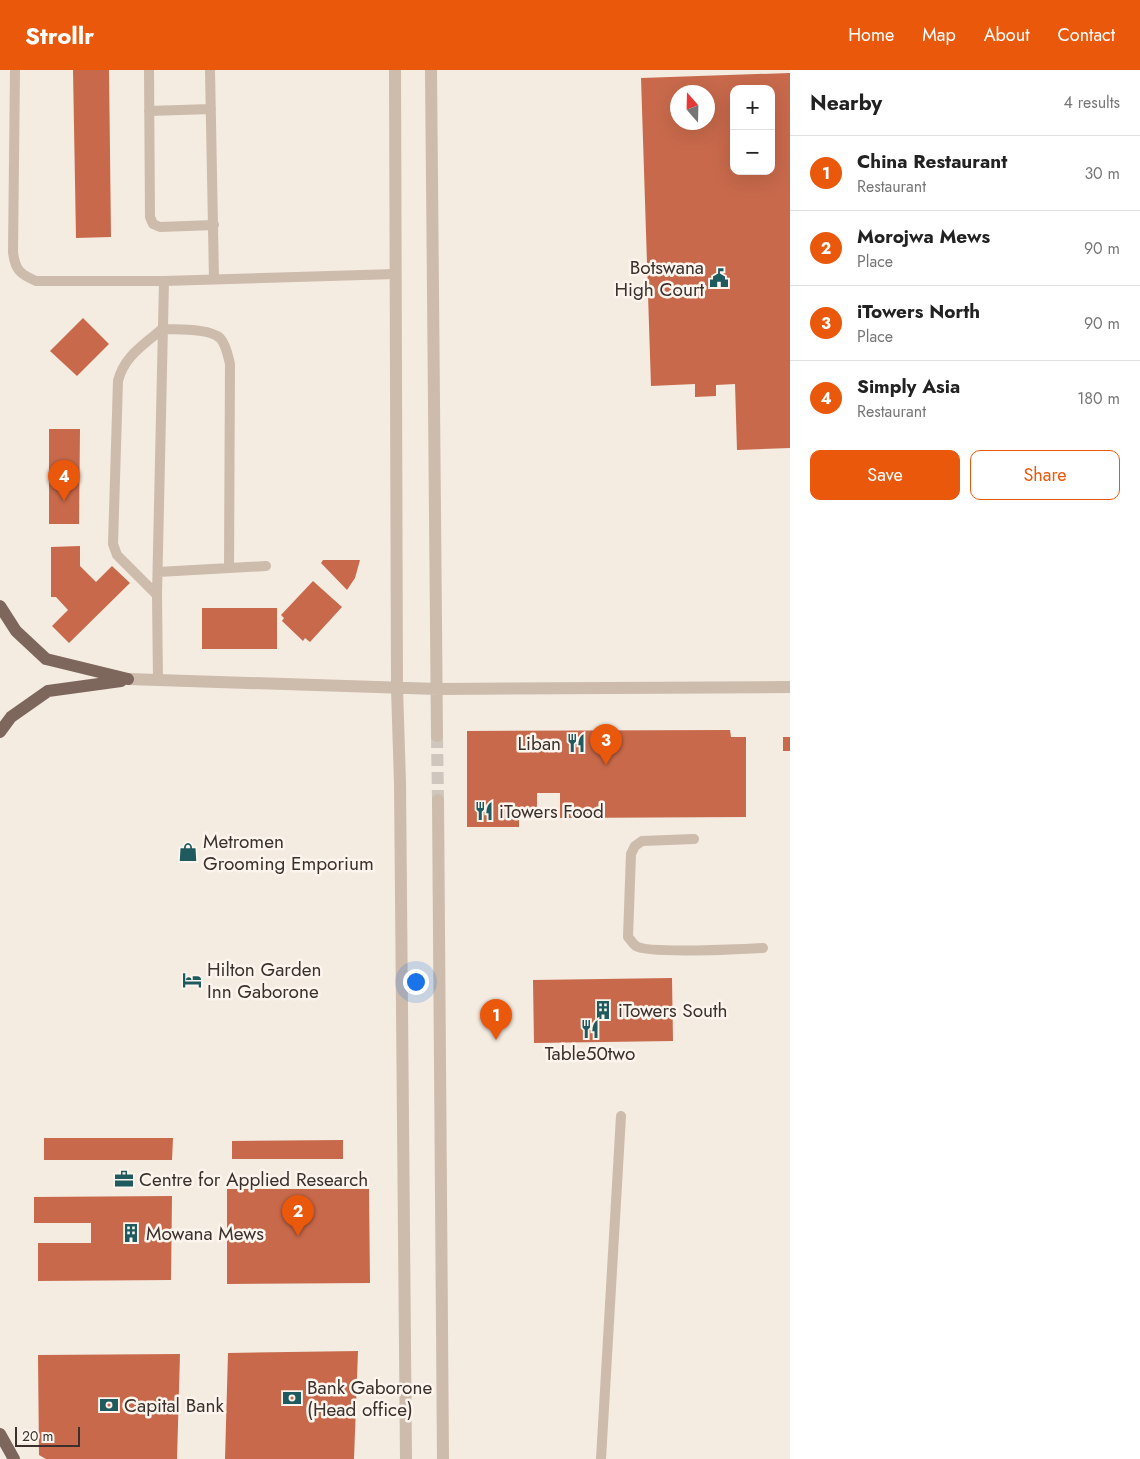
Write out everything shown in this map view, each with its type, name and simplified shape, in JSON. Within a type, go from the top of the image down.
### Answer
[{"type":"main road","points":[[0,606],[16,631],[46,659],[128,680]]},
{"type":"main road","points":[[0,732],[11,717],[48,690],[128,680]]},
{"type":"main road","points":[[0,1434],[14,1459]]},
{"type":"street","points":[[395,70],[397,688],[400,783],[406,1459]]},
{"type":"street","points":[[431,70],[437,736]]},
{"type":"street","points":[[128,680],[438,689],[790,688]]},
{"type":"street","points":[[438,800],[442,1459]]},
{"type":"lane","points":[[15,70],[13,252],[14,264],[24,275],[36,281],[164,281],[396,274]]},
{"type":"lane","points":[[149,70],[150,217],[153,224],[160,228],[214,225]]},
{"type":"lane","points":[[210,70],[214,279]]},
{"type":"lane","points":[[149,111],[211,109]]},
{"type":"lane","points":[[158,680],[157,595],[164,281]]},
{"type":"lane","points":[[157,595],[116,555],[113,544],[118,381],[121,370],[128,358],[162,329],[212,333],[221,340],[230,364],[229,568]]},
{"type":"lane","points":[[158,572],[266,566]]},
{"type":"lane","points":[[694,839],[642,841],[635,846],[631,854],[628,937],[636,946],[645,949],[763,948]]},
{"type":"lane","points":[[601,1459],[621,1116]]},
{"type":"building","points":[[73,70],[109,70],[111,237],[76,238]]},
{"type":"building","name":"Botswana High Court","points":[[790,73],[790,448],[737,450],[735,384],[716,385],[716,396],[695,397],[695,384],[651,386],[641,78]]},
{"type":"building","points":[[83,318],[109,344],[77,376],[50,351]]},
{"type":"building","points":[[49,429],[80,429],[79,524],[49,524]]},
{"type":"building","points":[[80,546],[80,566],[96,582],[112,566],[130,583],[69,643],[52,626],[68,610],[56,597],[51,597],[51,547]]},
{"type":"building","points":[[323,560],[360,560],[355,578],[347,590],[321,563]]},
{"type":"building","points":[[313,581],[342,607],[310,642],[305,638],[303,641],[282,621],[284,618],[281,615]]},
{"type":"building","points":[[202,608],[277,608],[277,649],[202,649]]},
{"type":"building","points":[[730,730],[731,737],[746,737],[746,817],[560,818],[560,793],[537,793],[537,811],[519,811],[519,827],[467,827],[467,731]]},
{"type":"building","points":[[783,737],[790,737],[790,751],[783,751]]},
{"type":"building","name":"iTowers South","points":[[672,978],[673,1041],[534,1043],[533,980]]},
{"type":"building","points":[[44,1138],[173,1138],[172,1160],[44,1160]]},
{"type":"building","points":[[343,1140],[343,1159],[232,1159],[232,1141]]},
{"type":"building","points":[[227,1189],[369,1189],[370,1283],[227,1284]]},
{"type":"building","name":"Mowana Mews","points":[[172,1196],[171,1280],[38,1281],[38,1243],[91,1243],[91,1223],[34,1223],[34,1197]]},
{"type":"building","name":"Bank Gaborone (Head office)","points":[[358,1351],[354,1459],[225,1459],[228,1353]]},
{"type":"building","name":"Capital Bank","points":[[180,1354],[177,1459],[46,1459],[39,1455],[38,1355]]},
{"type":"tunnel","points":[[437,736],[438,800]]},
{"type":"place","name":"Botswana High Court","points":[[719,278]]},
{"type":"place","name":"Simply Asia","points":[[64,501]]},
{"type":"place","name":"Liban","points":[[576,743]]},
{"type":"place","name":"iTowers North","points":[[606,765]]},
{"type":"place","name":"iTowers Food","points":[[484,811]]},
{"type":"place","name":"Metromen Grooming Emporium","points":[[188,852]]},
{"type":"place","name":"Hilton Garden Inn Gaborone","points":[[192,980]]},
{"type":"place","name":"iTowers South","points":[[603,1010]]},
{"type":"place","name":"Table50two","points":[[590,1029]]},
{"type":"place","name":"China Restaurant","points":[[496,1040]]},
{"type":"place","name":"Centre for Applied Research","points":[[124,1179]]},
{"type":"place","name":"Mowana Mews","points":[[131,1233]]},
{"type":"place","name":"Morojwa Mews","points":[[298,1236]]},
{"type":"place","name":"Bank Gaborone (Head office)","points":[[292,1398]]},
{"type":"place","name":"Capital Bank","points":[[109,1405]]}]
